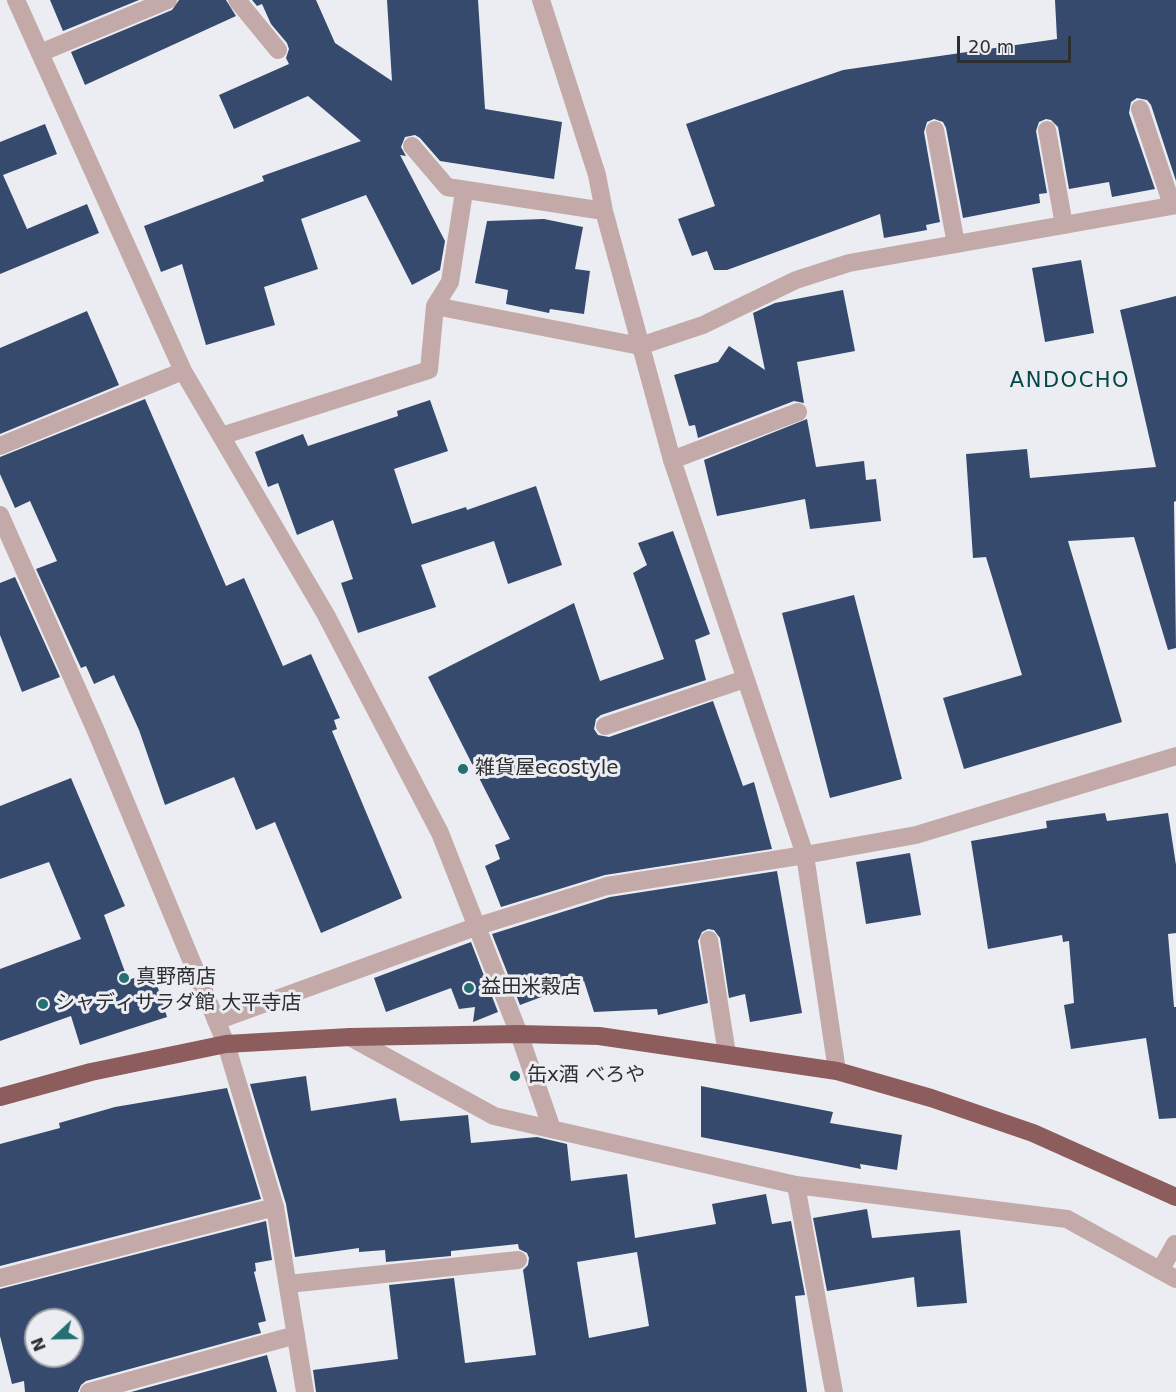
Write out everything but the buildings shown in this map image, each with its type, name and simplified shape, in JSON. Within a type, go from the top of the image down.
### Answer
[{"type":"highway","points":[[0,1097],[91,1072],[226,1044],[350,1037],[519,1034],[599,1036],[837,1071],[931,1098],[1033,1134],[1176,1197]]},
{"type":"street","points":[[16,0],[183,371],[337,635],[440,833],[519,1034],[552,1129]]},
{"type":"street","points":[[40,53],[168,0]]},
{"type":"street","points":[[237,0],[278,50]]},
{"type":"street","points":[[541,0],[597,175],[604,211],[672,460],[805,855],[837,1071]]},
{"type":"street","points":[[435,306],[640,346],[703,325],[796,280],[849,263],[1174,205],[1140,109]]},
{"type":"street","points":[[935,130],[956,244]]},
{"type":"street","points":[[1047,130],[1064,225]]},
{"type":"street","points":[[412,146],[447,187],[464,192],[604,211]]},
{"type":"street","points":[[221,436],[429,370],[435,306],[450,282],[464,192]]},
{"type":"street","points":[[0,446],[183,371]]},
{"type":"street","points":[[672,460],[798,412]]},
{"type":"street","points":[[0,515],[96,731],[226,1044],[275,1207],[305,1392]]},
{"type":"street","points":[[605,726],[745,679]]},
{"type":"street","points":[[216,1021],[478,926],[606,886],[916,835],[1176,756]]},
{"type":"street","points":[[710,940],[727,1054]]},
{"type":"street","points":[[350,1037],[494,1116],[796,1185],[1067,1219],[1169,1274],[1174,1244]]},
{"type":"street","points":[[796,1185],[834,1392]]},
{"type":"street","points":[[0,1278],[275,1207]]},
{"type":"street","points":[[288,1284],[518,1260]]},
{"type":"street","points":[[89,1392],[296,1335]]},
{"type":"place","name":"雑貨屋ecostyle","points":[[463,769]]},
{"type":"place","name":"真野商店","points":[[124,978]]},
{"type":"place","name":"益田米穀店","points":[[469,988]]},
{"type":"place","name":"シャディサラダ館 大平寺店","points":[[43,1004]]},
{"type":"place","name":"缶x酒 べろや","points":[[515,1076]]},
{"type":"district","name":"ANDOCHO","points":[[1070,382]]}]
